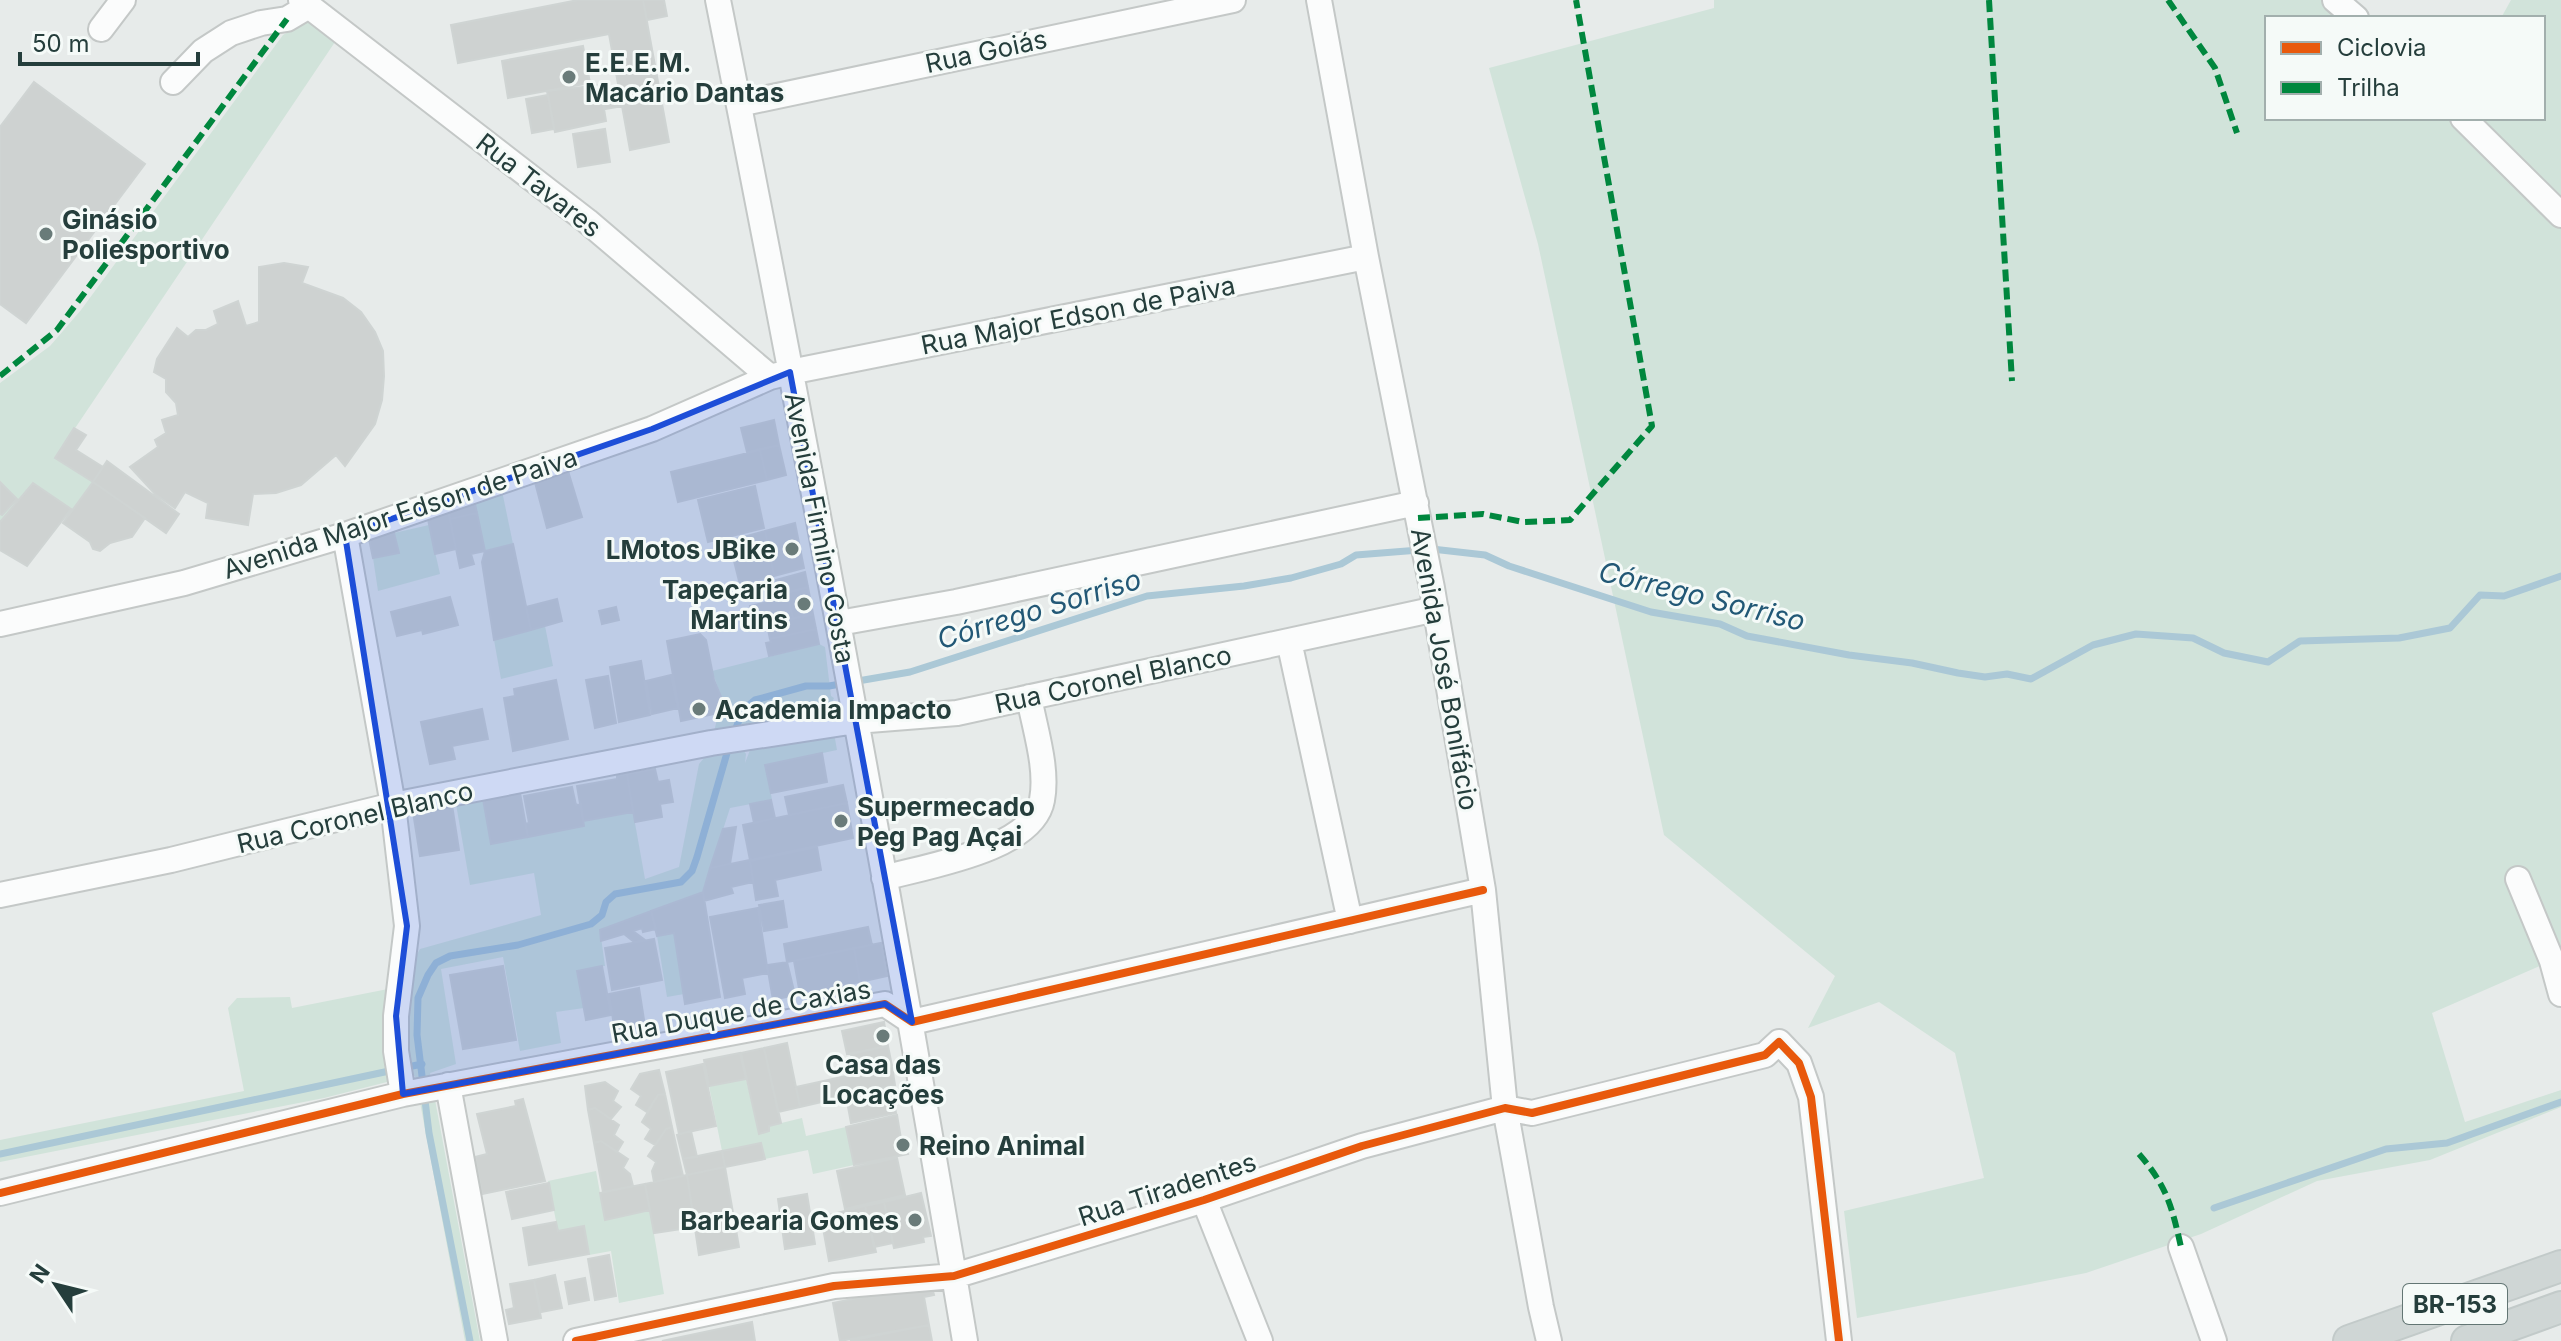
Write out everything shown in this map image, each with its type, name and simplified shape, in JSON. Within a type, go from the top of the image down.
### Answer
[{"type":"main road","name":"BR-153","points":[[2349,1341],[2561,1266]]},
{"type":"main road","name":"BR-153","points":[[2467,1341],[2561,1307]]},
{"type":"street","points":[[101,29],[123,0]]},
{"type":"street","name":"Avenida Firmino Costa","points":[[718,0],[739,104],[780,374],[839,623],[912,1022],[965,1341]]},
{"type":"street","name":"Rua Goiás","points":[[739,104],[1233,0]]},
{"type":"street","name":"Avenida José Bonifácio","points":[[1319,0],[1434,598],[1483,890],[1505,1108],[1542,1339]]},
{"type":"street","points":[[2335,0],[2354,16]]},
{"type":"street","points":[[173,82],[203,51],[231,33],[261,23],[287,19],[305,3]]},
{"type":"street","name":"Rua Tavares","points":[[305,3],[780,374]]},
{"type":"street","points":[[2465,120],[2561,215]]},
{"type":"street","name":"Rua Major Edson de Paiva","points":[[780,374],[1366,257]]},
{"type":"street","name":"Avenida Major Edson de Paiva","points":[[0,624],[184,583],[345,535],[652,429],[780,374]]},
{"type":"street","points":[[839,623],[956,602],[1416,503]]},
{"type":"street","points":[[345,535],[393,805],[407,926],[396,1016],[396,1051],[425,1090],[495,1341]]},
{"type":"street","name":"Rua Coronel Blanco","points":[[0,895],[171,860],[393,805],[739,740],[855,713],[957,713],[1289,641],[1434,598]]},
{"type":"street","points":[[1289,641],[1350,921]]},
{"type":"street","points":[[884,878],[999,846],[1035,818],[1042,803],[1044,778],[1029,697]]},
{"type":"street","points":[[2518,879],[2552,961],[2561,994]]},
{"type":"street","points":[[912,1022],[1483,890]]},
{"type":"street","name":"Rua Duque de Caxias","points":[[0,1193],[425,1090],[885,1004],[912,1022]]},
{"type":"street","name":"Rua Tiradentes","points":[[576,1341],[834,1286],[954,1276],[1204,1200],[1362,1146],[1505,1108],[1532,1113],[1765,1055],[1779,1042],[1799,1063],[1811,1097],[1839,1341]]},
{"type":"street","points":[[1204,1200],[1260,1341]]},
{"type":"street","points":[[2181,1247],[2214,1341]]},
{"type":"highlighted area","points":[[790,372],[912,1022],[885,1004],[403,1094],[396,1016],[407,926],[345,535],[652,429]]},
{"type":"green space","points":[[1714,0],[2335,0],[2354,16],[2265,16],[2265,120],[2545,120],[2545,16],[2502,16],[2511,0],[2561,0],[2561,994],[2551,961],[2432,1013],[2465,1122],[2561,1090],[2561,1107],[2430,1160],[2317,1181],[2201,1234],[2086,1273],[1857,1318],[1844,1211],[1984,1178],[1955,1053],[1879,1002],[1808,1028],[1835,976],[1664,835],[1538,244],[1489,68],[1714,8]]},
{"type":"green space","points":[[303,23],[312,23],[337,39],[55,458],[93,482],[72,511],[33,484],[0,522],[0,514],[17,499],[0,482],[0,383],[50,346],[81,310],[283,35]]},
{"type":"green space","points":[[501,486],[513,544],[485,551],[473,495]]},
{"type":"green space","points":[[429,525],[440,574],[378,591],[373,558],[398,553],[394,533]]},
{"type":"green space","points":[[545,626],[553,666],[501,679],[494,640]]},
{"type":"green space","points":[[819,644],[825,647],[831,696],[834,698],[828,711],[759,725],[740,745],[746,754],[745,763],[750,750],[834,733],[837,750],[766,765],[772,800],[730,808],[703,892],[600,930],[605,966],[602,966],[584,1008],[556,1012],[561,1043],[520,1051],[503,957],[441,969],[456,1064],[430,1073],[480,1341],[465,1341],[415,1076],[410,1074],[404,1029],[414,959],[420,949],[541,915],[534,873],[470,885],[456,804],[483,799],[491,844],[584,826],[583,821],[633,812],[645,879],[679,867],[699,764],[709,752],[722,699],[712,671]]},
{"type":"green space","points":[[674,933],[684,994],[667,997],[657,936]]},
{"type":"green space","points":[[393,988],[392,1079],[387,1082],[324,1098],[0,1162],[0,1140],[244,1091],[228,1008],[237,998],[290,997],[292,1008]]},
{"type":"green space","points":[[746,1079],[759,1134],[769,1131],[769,1126],[802,1118],[806,1136],[846,1127],[854,1165],[813,1174],[808,1150],[765,1159],[760,1143],[722,1151],[709,1086]]},
{"type":"green space","points":[[596,1171],[605,1220],[650,1210],[664,1294],[619,1303],[611,1251],[589,1255],[584,1226],[558,1231],[548,1181]]},
{"type":"building","points":[[578,0],[643,0],[669,142],[630,150],[609,34],[458,63],[451,25]]},
{"type":"building","points":[[643,0],[664,0],[667,16],[647,20]]},
{"type":"building","points":[[583,46],[590,83],[508,98],[502,61]]},
{"type":"building","name":"Ginásio Poliesportivo","points":[[34,82],[145,164],[26,323],[0,304],[0,127]]},
{"type":"building","points":[[600,85],[606,121],[555,132],[547,91]]},
{"type":"building","points":[[620,94],[623,106],[605,109],[603,98]]},
{"type":"building","points":[[548,95],[554,129],[532,133],[526,99]]},
{"type":"building","points":[[605,129],[610,162],[578,167],[573,134]]},
{"type":"building","points":[[284,263],[308,267],[302,283],[343,298],[361,312],[375,332],[383,351],[384,376],[382,400],[375,424],[345,466],[336,455],[301,485],[276,493],[253,494],[248,525],[206,518],[208,503],[185,492],[175,508],[155,494],[130,467],[158,447],[155,440],[166,433],[162,420],[178,415],[176,403],[166,392],[166,379],[154,372],[157,359],[177,328],[188,337],[196,330],[206,330],[218,324],[214,311],[238,301],[246,326],[259,322],[259,267]]},
{"type":"building","points":[[774,420],[779,445],[747,452],[741,428]]},
{"type":"building","points":[[74,428],[86,435],[76,450],[103,467],[93,482],[55,458]]},
{"type":"building","points":[[779,445],[786,475],[767,480],[760,450]]},
{"type":"building","points":[[760,450],[767,480],[678,502],[671,472]]},
{"type":"building","points":[[107,461],[179,514],[166,533],[93,482]]},
{"type":"building","points":[[565,461],[582,517],[547,528],[532,471]]},
{"type":"building","points":[[0,482],[17,499],[2,515],[0,514]]},
{"type":"building","points":[[93,482],[145,518],[132,537],[110,543],[100,551],[93,549],[90,542],[63,523]]},
{"type":"building","points":[[33,483],[71,509],[27,566],[0,550],[0,522]]},
{"type":"building","points":[[755,486],[764,528],[708,542],[698,500]]},
{"type":"building","points":[[473,495],[477,513],[450,519],[447,504]]},
{"type":"building","points":[[448,511],[456,549],[435,554],[428,519]]},
{"type":"building","points":[[477,513],[485,551],[471,554],[474,564],[460,568],[450,519]]},
{"type":"building","points":[[795,523],[804,568],[774,576],[765,531]]},
{"type":"building","points":[[765,531],[774,576],[740,585],[729,541]]},
{"type":"building","points":[[394,533],[399,553],[373,558],[369,539]]},
{"type":"building","points":[[513,544],[531,630],[494,640],[482,562],[485,551]]},
{"type":"building","points":[[805,572],[808,587],[780,594],[776,580]]},
{"type":"building","points":[[808,587],[813,614],[793,618],[787,593]]},
{"type":"building","points":[[450,597],[458,625],[423,634],[422,630],[397,636],[391,612]]},
{"type":"building","points":[[788,597],[793,618],[755,627],[750,606]]},
{"type":"building","points":[[557,599],[562,621],[531,630],[526,607]]},
{"type":"building","points":[[616,607],[619,620],[602,624],[599,611]]},
{"type":"building","points":[[813,614],[816,629],[770,639],[767,625]]},
{"type":"building","points":[[816,629],[819,644],[769,656],[766,643],[771,642],[770,639]]},
{"type":"building","points":[[700,634],[706,640],[714,680],[722,699],[719,713],[681,721],[667,641]]},
{"type":"building","points":[[641,661],[650,715],[619,722],[610,667]]},
{"type":"building","points":[[671,675],[678,708],[652,714],[646,681]]},
{"type":"building","points":[[608,676],[616,723],[595,728],[586,680]]},
{"type":"building","points":[[556,680],[568,739],[513,751],[504,698],[515,696],[514,689]]},
{"type":"building","points":[[482,709],[488,739],[452,746],[455,759],[430,764],[421,722]]},
{"type":"building","points":[[822,753],[827,782],[771,793],[765,765]]},
{"type":"building","points":[[655,769],[658,782],[669,780],[673,802],[660,804],[662,817],[635,822],[627,774]]},
{"type":"building","points":[[627,774],[633,812],[583,821],[577,786],[617,779],[617,776]]},
{"type":"building","points":[[843,785],[847,803],[789,815],[785,797]]},
{"type":"building","points":[[572,787],[576,805],[581,804],[584,826],[528,837],[524,796]]},
{"type":"building","points":[[520,793],[528,837],[491,844],[483,799]]},
{"type":"building","points":[[771,800],[775,818],[754,823],[750,804]]},
{"type":"building","points":[[847,803],[853,838],[750,860],[743,825]]},
{"type":"building","points":[[452,805],[459,850],[420,856],[413,812]]},
{"type":"building","points":[[736,827],[730,864],[710,868],[723,829]]},
{"type":"building","points":[[817,847],[821,870],[775,880],[778,896],[756,900],[750,861]]},
{"type":"building","points":[[750,860],[753,882],[731,887],[733,893],[704,901],[703,892],[710,868]]},
{"type":"building","points":[[703,892],[720,997],[685,1004],[674,933],[657,936],[651,911]]},
{"type":"building","points":[[783,901],[787,927],[764,931],[759,905]]},
{"type":"building","points":[[758,908],[768,973],[742,978],[745,994],[725,998],[710,917]]},
{"type":"building","points":[[651,911],[656,929],[633,931],[645,940],[634,942],[624,934],[601,941],[600,930]]},
{"type":"building","points":[[868,927],[872,945],[787,962],[784,944]]},
{"type":"building","points":[[654,939],[662,980],[612,990],[605,948]]},
{"type":"building","points":[[881,943],[887,976],[860,982],[854,948]]},
{"type":"building","points":[[854,948],[860,982],[800,994],[794,961]]},
{"type":"building","points":[[787,962],[795,995],[773,1000],[767,965]]},
{"type":"building","points":[[503,966],[516,1040],[463,1049],[450,975]]},
{"type":"building","points":[[602,966],[611,1015],[586,1020],[577,971]]},
{"type":"building","points":[[639,988],[645,1026],[615,1032],[609,994]]},
{"type":"building","points":[[884,1022],[888,1046],[847,1054],[842,1031]]},
{"type":"building","points":[[787,1043],[800,1107],[778,1112],[764,1048]]},
{"type":"building","points":[[888,1046],[892,1066],[854,1073],[851,1054]]},
{"type":"building","points":[[764,1048],[781,1123],[769,1126],[769,1131],[759,1134],[741,1053]]},
{"type":"building","points":[[740,1053],[746,1079],[709,1086],[704,1060]]},
{"type":"building","points":[[703,1064],[716,1126],[679,1134],[666,1072]]},
{"type":"building","points":[[892,1066],[895,1085],[800,1107],[796,1087]]},
{"type":"building","points":[[659,1070],[665,1094],[658,1095],[647,1112],[636,1105],[641,1096],[631,1089],[640,1074]]},
{"type":"building","points":[[605,1082],[618,1091],[613,1101],[621,1107],[611,1119],[595,1108],[588,1110],[585,1086]]},
{"type":"building","points":[[891,1086],[896,1113],[851,1123],[846,1096]]},
{"type":"building","points":[[665,1094],[672,1127],[666,1129],[655,1145],[645,1139],[651,1129],[642,1122],[658,1095]]},
{"type":"building","points":[[523,1099],[545,1181],[482,1194],[475,1157],[487,1154],[477,1114],[516,1106],[515,1101]]},
{"type":"building","points":[[595,1108],[619,1125],[614,1135],[623,1142],[617,1152],[601,1141],[594,1143],[588,1110]]},
{"type":"building","points":[[897,1115],[901,1139],[905,1139],[908,1154],[854,1165],[846,1127]]},
{"type":"building","points":[[672,1127],[683,1176],[654,1182],[652,1171],[656,1162],[648,1156],[666,1129]]},
{"type":"building","points":[[691,1131],[697,1157],[683,1159],[677,1135]]},
{"type":"building","points":[[601,1141],[628,1159],[623,1168],[630,1174],[633,1186],[603,1192],[594,1143]]},
{"type":"building","points":[[761,1143],[765,1159],[725,1167],[722,1151]]},
{"type":"building","points":[[722,1151],[725,1167],[687,1175],[683,1159]]},
{"type":"building","points":[[897,1158],[905,1195],[845,1209],[837,1171]]},
{"type":"building","points":[[725,1167],[739,1247],[699,1255],[687,1175]]},
{"type":"building","points":[[687,1175],[695,1227],[654,1233],[645,1184]]},
{"type":"building","points":[[549,1183],[554,1210],[512,1219],[506,1192]]},
{"type":"building","points":[[645,1184],[650,1210],[605,1220],[600,1193]]},
{"type":"building","points":[[921,1193],[931,1236],[923,1237],[924,1242],[894,1248],[884,1202]]},
{"type":"building","points":[[807,1194],[815,1244],[785,1249],[778,1199]]},
{"type":"building","points":[[884,1202],[893,1243],[874,1247],[865,1206]]},
{"type":"building","points":[[865,1206],[876,1252],[829,1261],[821,1217]]},
{"type":"building","points":[[556,1222],[558,1231],[584,1226],[589,1254],[529,1265],[523,1228]]},
{"type":"building","points":[[609,1255],[616,1296],[595,1300],[588,1259]]},
{"type":"building","points":[[555,1275],[562,1308],[541,1312],[534,1280]]},
{"type":"building","points":[[585,1278],[589,1300],[569,1304],[565,1282]]},
{"type":"building","points":[[534,1280],[541,1318],[509,1324],[506,1310],[514,1308],[510,1284]]},
{"type":"building","points":[[931,1283],[934,1295],[924,1297],[929,1325],[840,1341],[833,1303]]},
{"type":"building","points":[[752,1322],[755,1341],[662,1341]]},
{"type":"building","points":[[929,1325],[932,1341],[850,1341],[878,1335]]},
{"type":"waterway","name":"Córrego Sorriso","points":[[470,1341],[429,1133],[417,1035],[418,998],[428,975],[436,963],[450,956],[518,945],[591,924],[602,915],[606,902],[615,894],[681,882],[692,871],[729,746],[743,710],[755,700],[806,686],[829,686],[910,672],[1147,596],[1291,578],[1341,564],[1356,555],[1432,549],[1485,555],[1509,566],[1651,612],[1720,624],[1747,636],[1958,673],[1985,677],[2007,674],[2031,679],[2093,645],[2136,634],[2193,638],[2224,653],[2268,662],[2300,641],[2399,638],[2450,628],[2480,595],[2504,596],[2561,576]]},
{"type":"waterway","points":[[0,1154],[422,1064]]},
{"type":"waterway","points":[[2214,1208],[2386,1149],[2447,1143],[2561,1102]]},
{"type":"marked path","points":[[1418,518],[1483,514],[1523,522],[1570,520],[1652,426],[1576,0]]},
{"type":"marked path","points":[[1989,0],[2012,381]]},
{"type":"marked path","points":[[2168,0],[2215,68],[2237,133]]},
{"type":"marked path","points":[[0,376],[57,330],[287,19]]},
{"type":"marked path","points":[[2139,1154],[2156,1176],[2167,1198],[2181,1247]]},
{"type":"cycle path","points":[[0,1193],[403,1094],[885,1004],[912,1022],[1483,890]]},
{"type":"cycle path","points":[[576,1341],[834,1286],[954,1276],[1204,1200],[1362,1146],[1505,1108],[1532,1113],[1765,1055],[1779,1042],[1799,1063],[1811,1097],[1839,1341]]},
{"type":"place","name":"E.E.E.M. Macário Dantas","points":[[569,77]]},
{"type":"place","name":"Ginásio Poliesportivo","points":[[46,234]]},
{"type":"place","name":"LMotos JBike","points":[[792,549]]},
{"type":"place","name":"Tapeçaria Martins","points":[[804,604]]},
{"type":"place","name":"Academia Impacto","points":[[699,709]]},
{"type":"place","name":"Supermecado Peg Pag Açai","points":[[841,821]]},
{"type":"place","name":"Casa das Locações","points":[[883,1036]]},
{"type":"place","name":"Reino Animal","points":[[903,1145]]},
{"type":"place","name":"Barbearia Gomes","points":[[915,1220]]}]
